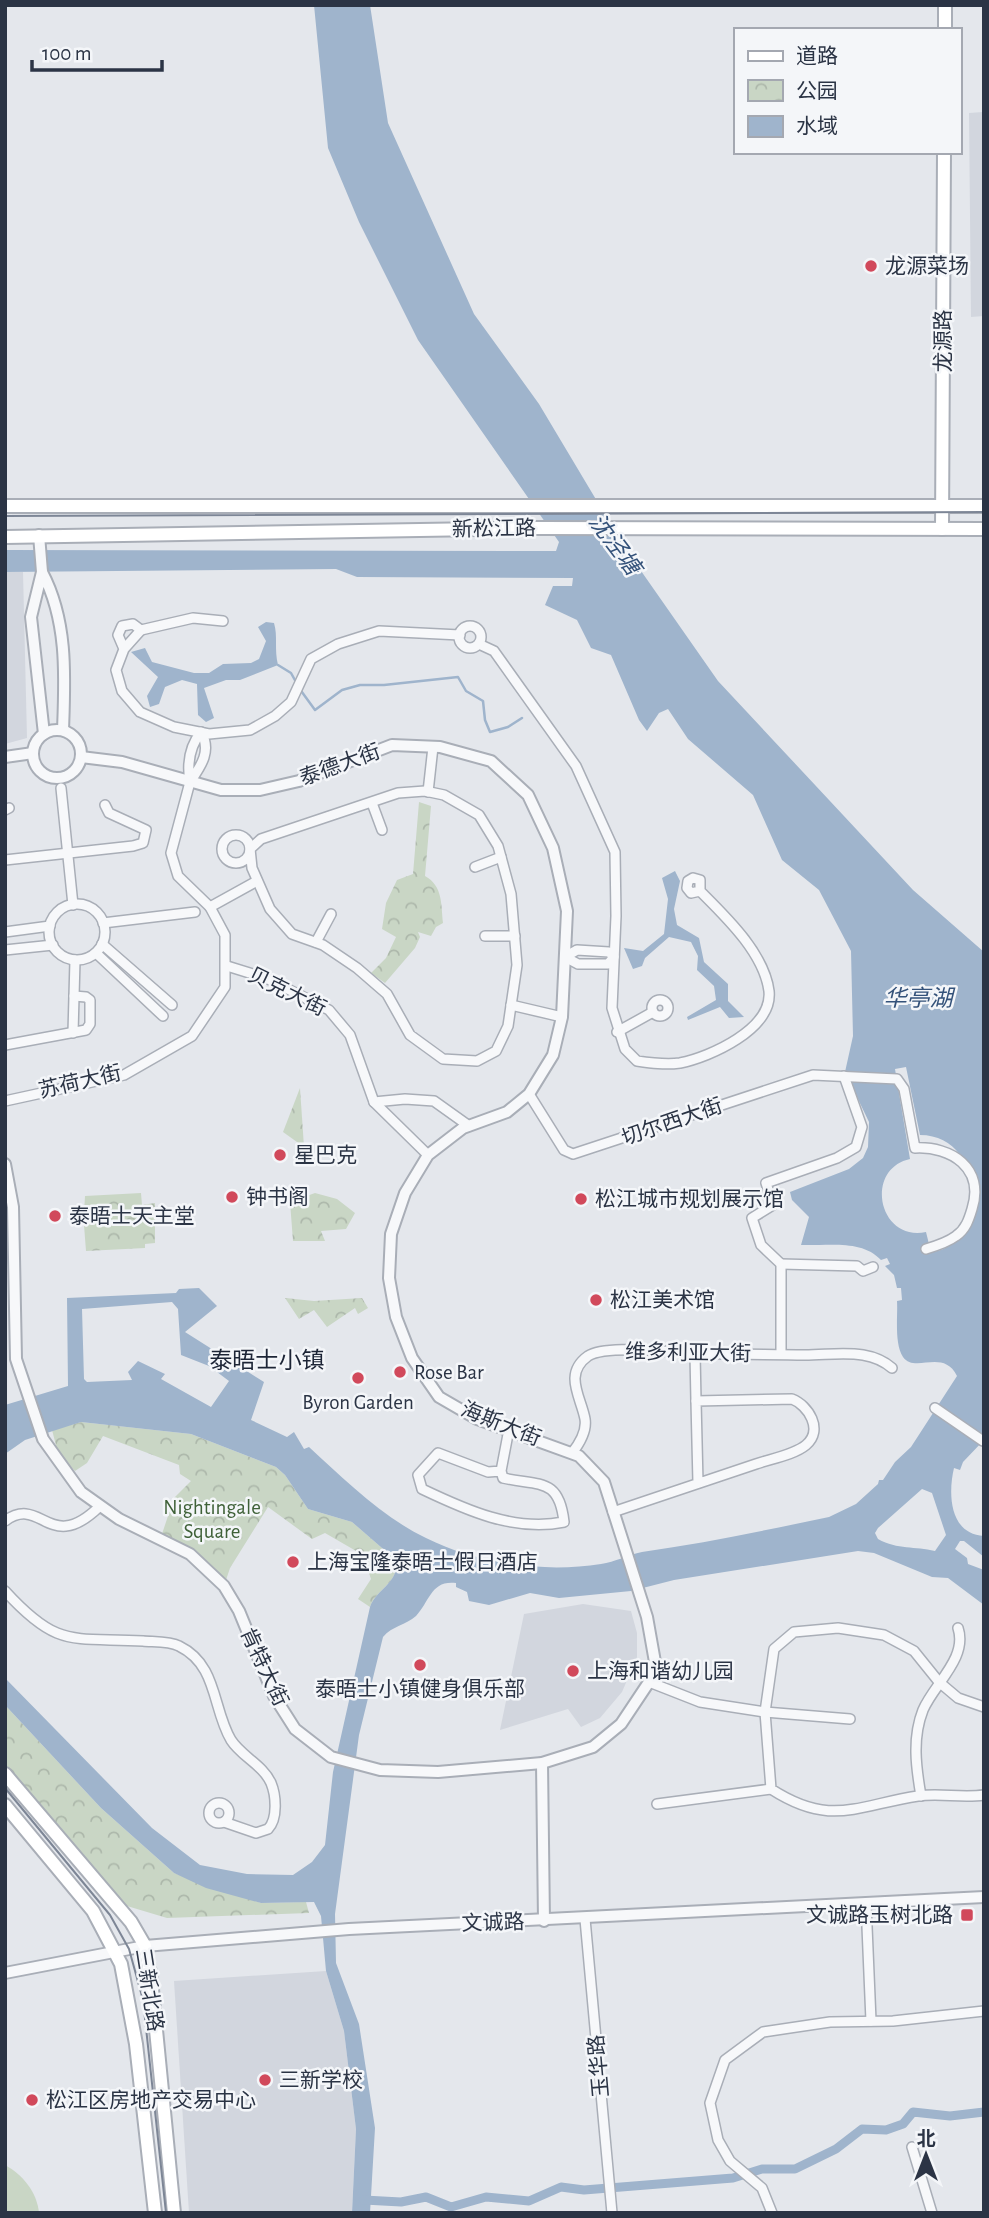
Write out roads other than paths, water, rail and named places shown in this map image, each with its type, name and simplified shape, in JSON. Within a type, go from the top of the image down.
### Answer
[{"type":"main road","points":[[945,28],[946,5]]},
{"type":"main road","name":"龙源路","points":[[942,529],[944,154]]},
{"type":"main road","name":"新松江路","points":[[5,506],[984,506]]},
{"type":"main road","name":"新松江路","points":[[5,537],[39,534],[538,528],[984,529]]},
{"type":"main road","name":"三新北路","points":[[5,1774],[111,1897],[145,1946],[174,2213]]},
{"type":"main road","name":"三新北路","points":[[5,1805],[93,1912],[116,1952],[126,1983],[136,2044],[155,2213]]},
{"type":"street","points":[[39,534],[42,572],[32,617],[44,734]]},
{"type":"street","points":[[42,572],[53,593],[65,662],[63,730]]},
{"type":"street","points":[[223,621],[193,618],[141,630],[124,649],[116,670],[122,691],[140,712],[174,727],[201,732],[250,730],[275,716],[291,702],[311,659],[338,644],[379,631],[460,635]]},
{"type":"street","points":[[124,649],[118,641],[122,626],[134,624],[141,630]]},
{"type":"street","points":[[481,645],[481,634],[472,625],[464,628],[460,635],[464,648],[471,649],[481,645],[494,651],[576,766],[615,852],[612,1008],[617,1032],[625,1049],[637,1061],[678,1063],[709,1055],[728,1045],[762,1015],[769,993],[759,962],[725,916],[700,891]]},
{"type":"street","points":[[63,730],[77,741],[80,757],[71,773],[59,777],[42,772],[33,753],[35,744],[44,734],[63,730]]},
{"type":"street","points":[[201,732],[206,741],[206,752],[190,782],[171,853],[178,876],[210,907],[225,935],[227,965]]},
{"type":"street","points":[[190,782],[188,767],[194,741],[201,732]]},
{"type":"street","name":"泰德大街","points":[[80,757],[122,762],[220,790],[260,790],[299,781],[392,745],[433,747],[491,761],[528,795],[553,848],[567,911],[562,1017],[553,1055],[529,1094]]},
{"type":"street","points":[[428,792],[433,747]]},
{"type":"street","points":[[5,757],[33,753]]},
{"type":"street","points":[[61,788],[74,905]]},
{"type":"street","points":[[428,792],[444,795],[479,815],[498,846],[511,894],[517,965],[508,1026],[496,1051],[477,1060],[443,1059],[410,1035],[387,994],[357,968],[316,942],[292,934],[270,909],[252,868],[250,849],[261,839],[398,793],[428,792]]},
{"type":"street","points":[[372,803],[382,830]]},
{"type":"street","points":[[5,860],[143,843],[146,830],[109,813],[105,805]]},
{"type":"street","points":[[475,867],[501,857]]},
{"type":"street","points":[[210,907],[257,881]]},
{"type":"street","points":[[74,905],[92,909],[103,923],[102,944],[96,953],[75,960],[62,956],[53,945],[50,926],[58,912],[74,905]]},
{"type":"street","points":[[103,923],[195,912]]},
{"type":"street","points":[[316,942],[331,914]]},
{"type":"street","points":[[5,932],[50,926]]},
{"type":"street","points":[[485,936],[514,936]]},
{"type":"street","points":[[102,944],[172,1005]]},
{"type":"street","points":[[5,950],[53,945]]},
{"type":"street","points":[[96,953],[163,1016]]},
{"type":"street","points":[[565,957],[578,964],[608,964],[614,957]]},
{"type":"street","points":[[73,1033],[75,960]]},
{"type":"street","name":"苏荷大街","points":[[5,1101],[124,1075],[192,1036],[225,987],[227,965]]},
{"type":"street","name":"贝克大街","points":[[227,965],[266,978],[329,1010],[350,1035],[374,1102],[428,1155]]},
{"type":"street","points":[[5,1045],[86,1030],[90,1024],[90,1000],[74,996]]},
{"type":"street","points":[[511,1005],[562,1017]]},
{"type":"street","points":[[617,1032],[653,1012]]},
{"type":"street","name":"切尔西大街","points":[[529,1094],[564,1150],[573,1154],[813,1075],[844,1076]]},
{"type":"street","points":[[873,1267],[863,1271],[857,1266],[781,1264],[761,1245],[752,1217],[773,1205],[766,1183],[837,1158],[856,1147],[862,1128],[844,1076],[897,1079],[904,1089],[915,1148],[934,1147],[954,1155],[967,1166],[974,1179],[974,1203],[967,1224],[957,1236],[926,1249]]},
{"type":"street","name":"海斯大街","points":[[529,1094],[507,1112],[469,1126],[428,1155],[405,1193],[391,1234],[389,1278],[396,1317],[412,1358],[439,1396],[477,1419],[579,1456],[604,1482],[640,1595],[655,1662],[649,1682]]},
{"type":"street","points":[[374,1102],[405,1099],[434,1101],[469,1126]]},
{"type":"street","points":[[5,1164],[13,1206],[9,1257]]},
{"type":"street","name":"肯特大街","points":[[9,1257],[16,1359],[43,1439],[81,1492],[119,1519],[190,1554],[211,1572],[239,1611],[274,1696],[295,1729],[331,1757],[380,1770],[438,1772],[542,1763],[593,1747],[621,1724],[649,1682]]},
{"type":"street","points":[[781,1264],[781,1354]]},
{"type":"street","name":"维多利亚大街","points":[[572,1453],[583,1434],[585,1420],[575,1392],[574,1377],[580,1364],[590,1354],[644,1350],[695,1354],[865,1356],[884,1361],[892,1368]]},
{"type":"street","points":[[695,1354],[698,1483]]},
{"type":"street","points":[[613,1512],[806,1445],[814,1431],[810,1414],[803,1403],[792,1399],[696,1401]]},
{"type":"street","points":[[935,1408],[983,1441]]},
{"type":"street","points":[[501,1471],[488,1472],[438,1453],[418,1475],[422,1489],[475,1514],[534,1524],[564,1522],[561,1500],[551,1488],[503,1478],[501,1471],[509,1429]]},
{"type":"street","points":[[5,1521],[15,1514],[26,1512],[52,1526],[72,1526],[85,1520],[100,1506]]},
{"type":"street","points":[[5,1591],[54,1634],[73,1639],[178,1645],[200,1660],[216,1692],[221,1721],[233,1743],[271,1782],[273,1795],[275,1812],[268,1829],[256,1833],[224,1822]]},
{"type":"street","points":[[771,1789],[765,1712],[774,1648],[794,1632],[838,1628],[884,1635],[914,1651],[939,1682],[958,1698],[984,1707]]},
{"type":"street","points":[[921,1796],[916,1767],[916,1740],[923,1710],[960,1650],[958,1628]]},
{"type":"street","points":[[649,1682],[700,1702],[765,1712],[850,1719]]},
{"type":"street","points":[[542,1763],[544,1921]]},
{"type":"street","points":[[657,1804],[771,1789],[790,1801],[822,1812],[869,1807],[921,1796],[962,1798],[984,1795]]},
{"type":"street","name":"文诚路","points":[[5,1973],[145,1946],[349,1929],[984,1897]]},
{"type":"street","points":[[866,1903],[871,2021]]},
{"type":"street","name":"玉华路","points":[[585,1919],[612,2213]]},
{"type":"street","points":[[772,2213],[762,2188],[730,2161],[718,2140],[710,2103],[725,2060],[764,2032],[830,2022],[984,2011]]},
{"type":"street","points":[[912,2147],[932,2213]]},
{"type":"water","points":[[314,5],[370,5],[388,123],[474,314],[539,404],[625,548],[718,681],[913,890],[984,952],[984,1440],[963,1462],[960,1470],[954,1468],[951,1489],[958,1520],[972,1534],[984,1536],[984,1557],[964,1541],[960,1541],[955,1549],[967,1558],[968,1564],[984,1570],[984,1605],[948,1578],[932,1577],[874,1553],[858,1551],[674,1580],[631,1591],[559,1598],[530,1593],[489,1605],[469,1601],[467,1592],[456,1587],[456,1583],[448,1583],[436,1588],[416,1616],[387,1633],[383,1637],[359,1735],[335,1914],[336,1963],[359,2024],[375,2128],[370,2213],[352,2213],[356,2129],[344,2031],[326,1971],[321,1916],[314,1902],[261,1903],[206,1888],[174,1873],[101,1808],[5,1705],[5,1678],[152,1828],[200,1865],[247,1874],[293,1875],[312,1862],[325,1845],[333,1772],[370,1607],[394,1576],[397,1561],[352,1522],[308,1509],[285,1475],[276,1467],[191,1434],[81,1422],[25,1440],[5,1454],[5,1405],[68,1386],[67,1298],[176,1293],[179,1289],[199,1288],[217,1306],[185,1332],[264,1382],[251,1420],[287,1437],[294,1432],[304,1449],[309,1447],[379,1508],[426,1538],[489,1560],[534,1567],[601,1564],[642,1552],[829,1517],[856,1504],[879,1480],[883,1480],[895,1462],[911,1447],[957,1376],[944,1364],[908,1362],[903,1357],[898,1344],[897,1329],[897,1301],[902,1300],[901,1288],[897,1288],[894,1275],[885,1266],[890,1264],[887,1258],[881,1260],[873,1253],[854,1246],[801,1245],[809,1217],[792,1200],[790,1192],[849,1169],[863,1158],[868,1147],[869,1122],[845,1072],[853,1036],[851,951],[819,890],[782,860],[753,795],[688,739],[668,709],[659,713],[647,731],[639,720],[611,655],[591,648],[577,620],[545,605],[553,586],[572,586],[573,578],[357,577],[336,569],[5,572],[5,550],[556,551],[559,542],[418,340],[359,222],[328,148]],"holes":[[[906,1067],[920,1135],[943,1140],[959,1153],[969,1172],[972,1194],[970,1215],[961,1234],[947,1247],[926,1252],[924,1245],[929,1244],[926,1232],[910,1232],[897,1226],[888,1216],[883,1203],[882,1189],[886,1176],[896,1165],[910,1159],[895,1069]],[[172,1302],[178,1309],[181,1355],[209,1366],[229,1381],[211,1407],[161,1379],[165,1374],[138,1361],[128,1372],[132,1380],[87,1382],[84,1379],[82,1309]],[[922,1489],[932,1493],[946,1535],[935,1551],[885,1542],[878,1539],[875,1533]]]},
{"type":"water","points":[[266,622],[274,623],[278,665],[240,680],[226,680],[204,688],[214,718],[206,722],[198,715],[197,684],[182,680],[165,687],[159,704],[150,707],[147,696],[158,677],[131,652],[145,648],[152,662],[194,673],[209,673],[223,664],[251,663],[259,659],[266,641],[258,627]]},
{"type":"water","points":[[675,871],[680,881],[674,909],[677,925],[699,938],[704,962],[728,984],[728,1001],[744,1017],[729,1018],[720,1007],[688,1020],[687,1017],[716,1000],[714,986],[697,970],[698,956],[691,942],[669,937],[645,958],[642,966],[633,969],[624,948],[643,951],[664,934],[668,899],[662,878]]},
{"type":"waterway","points":[[278,665],[291,673],[296,682]]},
{"type":"waterway","points":[[299,688],[315,710],[342,690],[360,685],[458,677],[466,691],[483,701],[485,720],[490,732],[508,727],[522,718]]},
{"type":"waterway","points":[[364,2200],[401,2202],[426,2197],[451,2207],[486,2197],[529,2201],[561,2187],[584,2190],[733,2178],[762,2169],[795,2169],[836,2149],[862,2129],[886,2130],[903,2124],[913,2112],[950,2116],[984,2112]]},
{"type":"tram line","points":[[5,516],[984,512]]},
{"type":"tram line","points":[[5,1788],[110,1915],[129,1949],[143,2000],[166,2213]]},
{"type":"place","name":"龙源菜场","points":[[871,266]]},
{"type":"place","name":"星巴克","points":[[280,1155]]},
{"type":"place","name":"钟书阁","points":[[232,1197]]},
{"type":"place","name":"松江城市规划展示馆","points":[[581,1199]]},
{"type":"place","name":"泰晤士天主堂","points":[[55,1216]]},
{"type":"place","name":"松江美术馆","points":[[596,1300]]},
{"type":"place","name":"Rose Bar","points":[[400,1372]]},
{"type":"place","name":"Byron Garden","points":[[358,1378]]},
{"type":"place","name":"上海宝隆泰晤士假日酒店","points":[[293,1562]]},
{"type":"place","name":"泰晤士小镇健身俱乐部","points":[[420,1665]]},
{"type":"place","name":"上海和谐幼儿园","points":[[573,1671]]},
{"type":"place","name":"文诚路玉树北路","points":[[967,1915]]},
{"type":"place","name":"三新学校","points":[[265,2080]]},
{"type":"place","name":"松江区房地产交易中心","points":[[32,2100]]},
{"type":"district","name":"泰晤士小镇","points":[[267,1361]]},
{"type":"water label","name":"沈泾塘","points":[[614,545]]},
{"type":"water label","name":"华亭湖","points":[[918,999]]},
{"type":"park label","name":"Nightingale Square","points":[[212,1519]]}]
